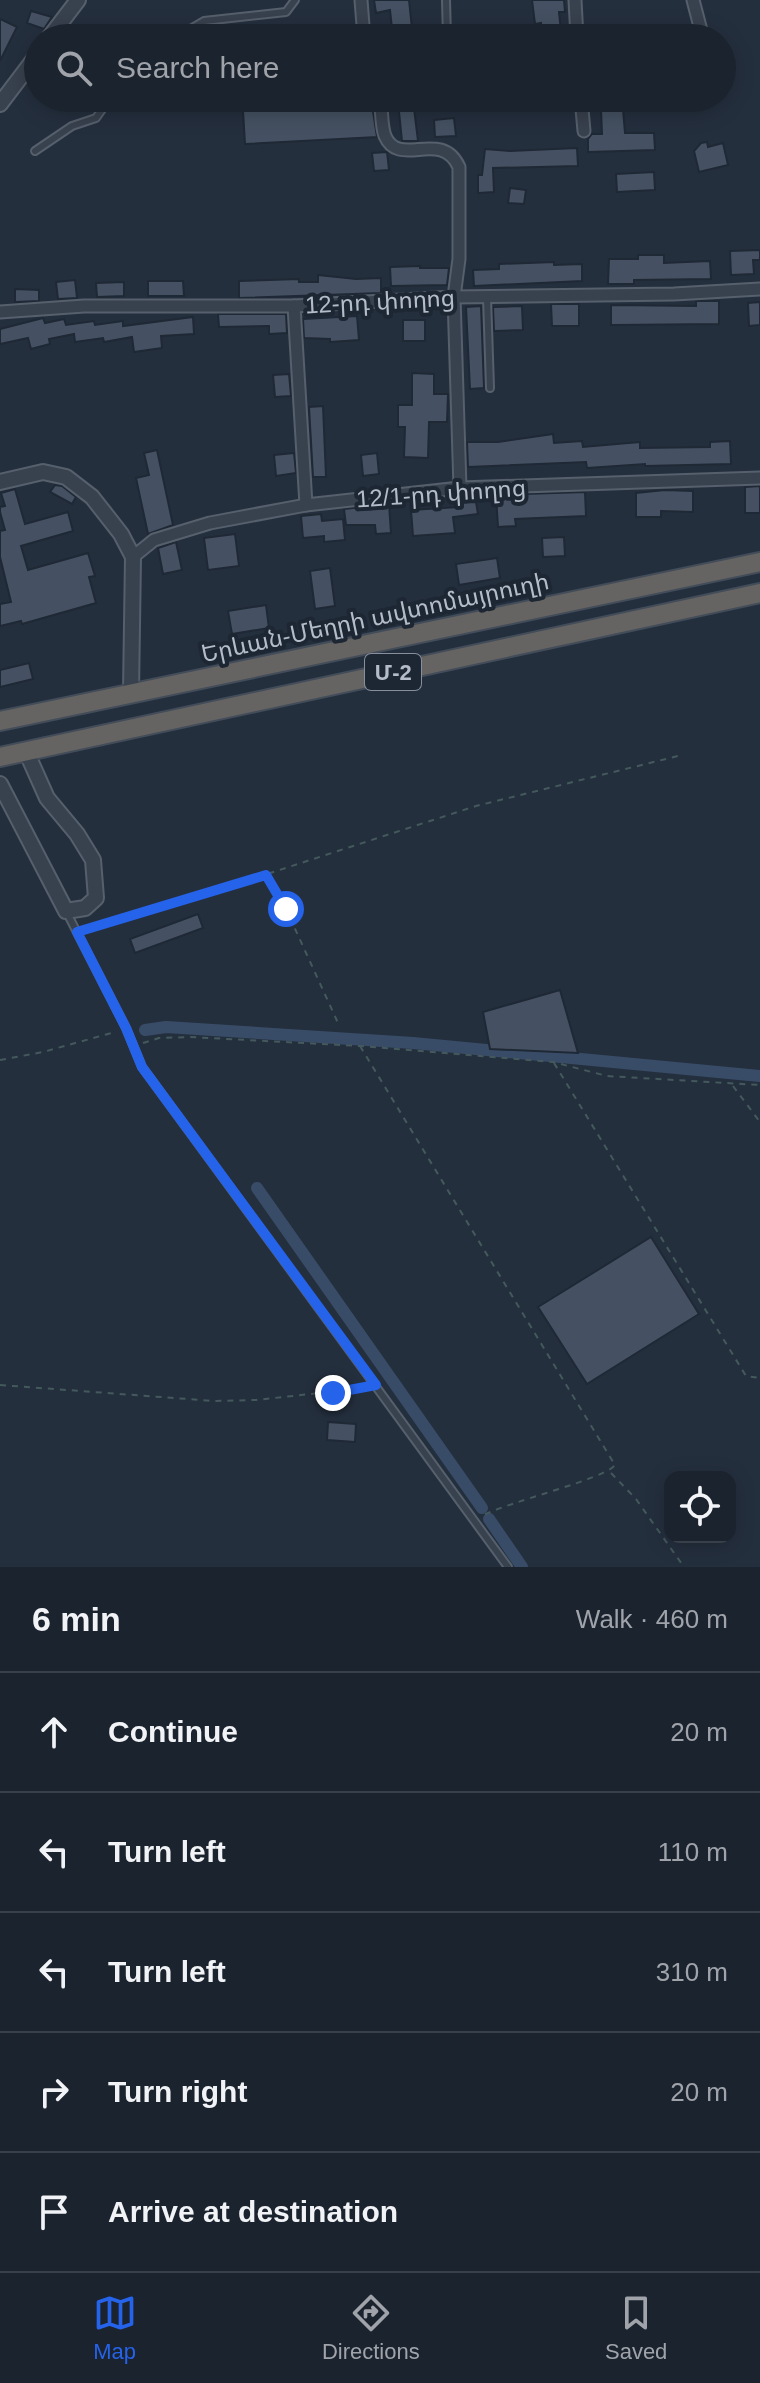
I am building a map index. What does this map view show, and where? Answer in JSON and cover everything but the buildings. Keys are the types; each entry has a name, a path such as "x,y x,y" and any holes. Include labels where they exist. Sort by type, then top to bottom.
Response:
{"highway":[{"name":"Երևան-Մեղրի ավտոմայրուղի","path":"0,721 760,562"},
{"name":"Մ-2","path":"0,757 760,593"}],"street":[{"path":"60,24 78,0"},
{"path":"361,0 363,24"},
{"path":"575,0 576,24"},
{"path":"693,0 699,24"},
{"path":"0,104 24,72"},
{"path":"382,112 385,136 394,146 406,151 442,149 454,156 459,167 459,259 454,297 460,488"},
{"path":"582,112 584,131"},
{"name":"12-րդ փողոց","path":"0,312 84,306 294,306 454,297 674,294 760,289"},
{"path":"294,306 306,505"},
{"path":"0,482 43,472 66,477 92,497 121,534 133,557 131,692"},
{"name":"12/1-րդ փողոց","path":"133,557 154,540 210,523 306,505 460,488 760,478"},
{"path":"0,784 66,911 85,908 96,898 93,860 77,834 47,798 26,751"}],"lane":[{"path":"199,24 286,12 295,0"},
{"path":"446,0 447,24"},
{"path":"35,151 72,126 96,118 100,112"},
{"path":"487,297 490,388"},
{"path":"66,911 126,1028 142,1067 508,1567"}],"path":[{"path":"77,932 266,875 476,806 678,756"},
{"path":"266,875 286,909 338,1023"},
{"path":"0,1060 43,1052 126,1028"},
{"path":"134,1046 159,1038 190,1037 360,1046 553,1062 607,1076 760,1085"},
{"path":"360,1046 615,1465 610,1472 530,1497 475,1520"},
{"path":"553,1062 746,1376 760,1378"},
{"path":"733,1085 760,1122"},
{"path":"0,1385 214,1401 333,1393 376,1385"},
{"path":"610,1472 636,1499 684,1567"}],"waterway":[{"path":"145,1030 166,1027 413,1043 760,1076"},
{"path":"257,1188 482,1508"},
{"path":"489,1519 522,1567"}],"route":[{"path":"286,909 266,875 77,932 126,1028 142,1067 376,1385 333,1393"}]}
